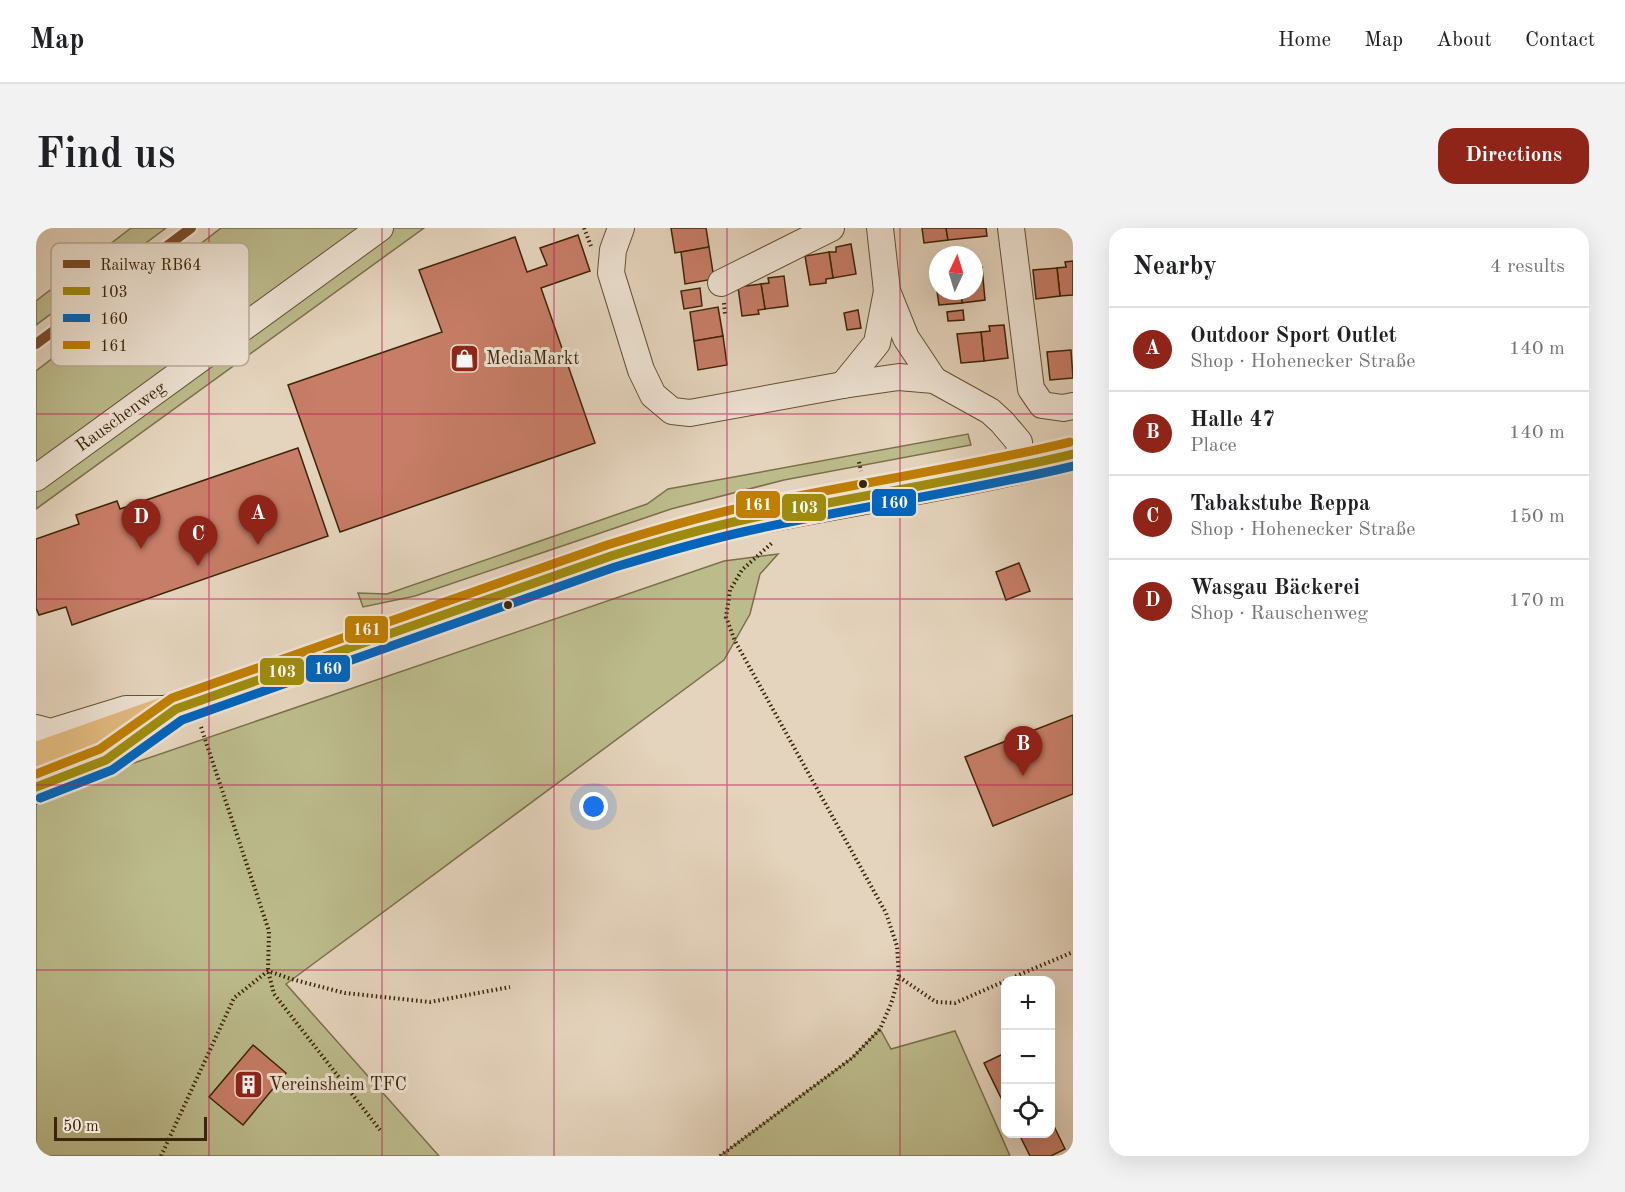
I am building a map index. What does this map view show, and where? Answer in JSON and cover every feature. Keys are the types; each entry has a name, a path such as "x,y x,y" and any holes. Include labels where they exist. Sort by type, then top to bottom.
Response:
{"main road":[{"path":"36,759 611,555 745,520 1021,467 1073,454"},
{"path":"36,787 106,760 184,706"}],"street":[{"name":"Rauschenweg","path":"249,323 380,228"},
{"path":"621,228 613,250 611,273 641,370 653,395 672,411 690,413 899,377 934,380 990,411 1002,422 1019,442 1021,467"},
{"path":"721,283 831,228"},
{"path":"880,228 887,291 906,338 934,380"},
{"path":"1011,228 1031,389 1042,405 1063,408 1073,406"},
{"path":"843,385 877,344 887,291"},
{"name":"Rauschenweg","path":"36,478 190,366"},
{"path":"36,728 51,732 126,709 184,706"}],"path":[{"path":"859,462 861,471"},
{"path":"720,1156 852,1058 880,1029 899,977 897,946 886,913 735,641 726,617 730,591 742,570 777,538"},
{"path":"184,706 269,931 268,971 274,994 380,1130"},
{"path":"1018,976 1073,952"},
{"path":"268,971 345,993 430,1002 510,987"},
{"path":"161,1156 234,998 268,971"},
{"path":"899,977 936,1002 954,1003 1001,983"}],"shaded area":[{"path":"131,228 166,228 146,243 111,243"},
{"path":"221,228 424,228 249,355 249,243 202,243"},
{"path":"51,289 51,314 36,325 36,301"},
{"path":"51,359 51,366 233,366 36,509 36,371"},
{"path":"968,434 971,445 784,480 671,509 415,596 363,607 358,593 387,594 647,504 668,489"},
{"path":"778,554 760,574 750,614 724,660 286,984 439,1156 36,1156 36,800 52,791 724,561"},
{"path":"880,1029 891,1049 955,1031 1010,1156 720,1156 852,1058"}],"building":[{"path":"671,228 706,228 709,247 675,253"},
{"path":"922,228 946,228 948,240 924,243"},
{"path":"946,228 986,228 987,236 948,240"},
{"name":"MediaMarkt","path":"578,235 590,271 541,288 595,443 340,532 288,385 442,332 419,270 515,237 527,272 547,265 540,248"},
{"path":"851,244 856,274 833,278 829,252 836,252 836,247"},
{"path":"709,247 714,279 685,284 681,252"},
{"path":"829,252 833,278 826,279 826,283 810,285 805,256"},
{"path":"1073,261 1073,295 1060,296 1057,268 1066,267 1065,262"},
{"path":"1057,268 1060,296 1036,299 1033,270"},
{"path":"784,276 788,306 765,309 761,284 769,283 768,278"},
{"path":"983,278 985,300 962,303 962,300 983,300"},
{"path":"761,284 765,309 758,310 759,314 742,316 738,287"},
{"path":"700,288 702,306 684,309 681,291"},
{"path":"938,300 962,300 962,303 939,305"},
{"path":"718,307 723,336 694,341 690,312"},
{"path":"858,310 861,328 847,330 844,313"},
{"path":"963,310 964,320 948,321 947,312"},
{"path":"1004,325 1008,358 984,361 981,332 990,331 989,326"},
{"path":"981,332 984,361 961,363 957,334"},
{"path":"723,336 727,365 698,370 694,341"},
{"path":"1071,350 1073,378 1050,380 1047,352"},
{"path":"298,448 328,536 72,625 66,607 39,615 36,608 36,539 79,524 76,515 117,501 120,509"},
{"path":"1019,563 1030,591 1006,600 996,572"},
{"path":"1073,715 1073,794 993,826 965,757"},
{"name":"Vereinsheim TFC","path":"253,1045 286,1073 243,1125 209,1097"},
{"path":"1001,1055 1001,1098 984,1063"},
{"path":"1055,1128 1065,1149 1051,1156 1030,1156 1021,1138 1055,1138"}],"rail line":[{"name":"RB64","path":"171,243 191,228"},
{"name":"RB64","path":"36,344 51,333"}],"transit line":[{"name":"161","path":"36,774 100,749 172,698 607,545 744,507 989,460 1070,442"},
{"name":"103","path":"36,787 106,760 176,709 611,556 747,519 992,472 1073,454"},
{"name":"160","path":"40,798 112,770 182,720 615,567 747,531 992,484 1073,466"}],"place":[{"name":"MediaMarkt","path":"465,359"},
{"name":"Outdoor Sport Outlet","path":"258,545"},
{"name":"Wasgau Bäckerei","path":"141,549"},
{"name":"Tabakstube Reppa","path":"198,566"},
{"name":"Halle 47","path":"1023,776"},
{"name":"Vereinsheim TFC","path":"248,1085"}]}
